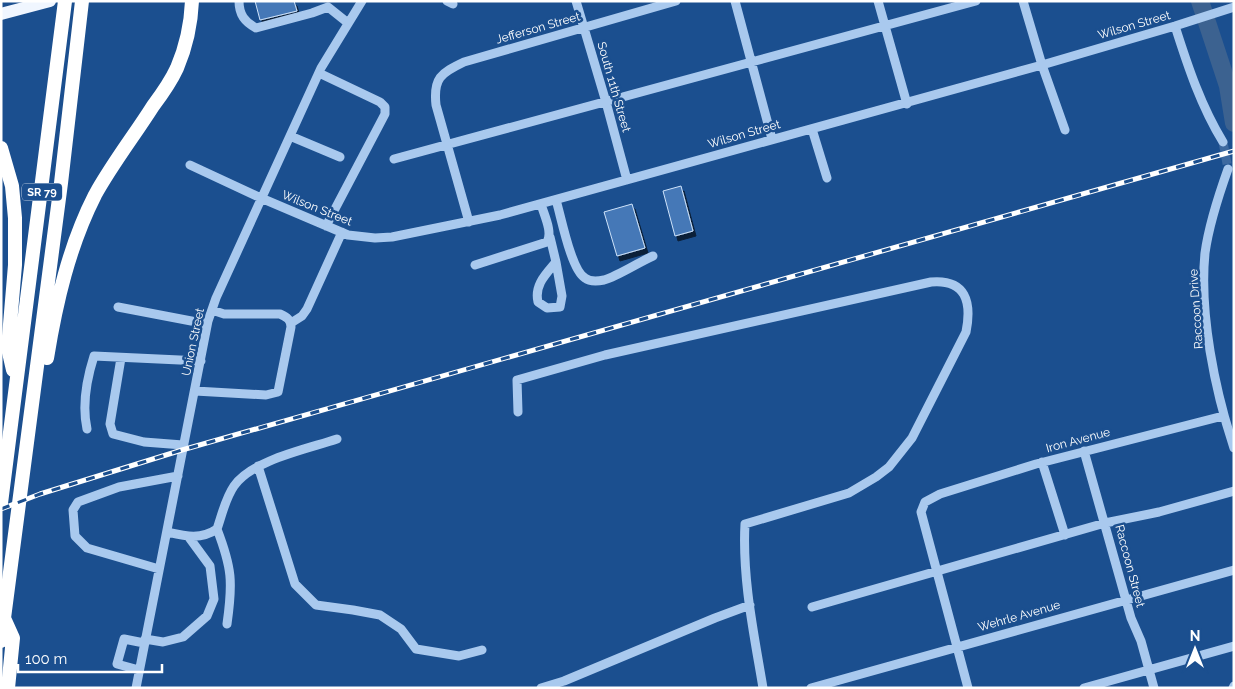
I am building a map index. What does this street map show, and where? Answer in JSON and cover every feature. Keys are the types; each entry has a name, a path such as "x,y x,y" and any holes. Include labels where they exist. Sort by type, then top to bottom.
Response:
{"highway":[{"name":"SR 79","path":"1,503 65,1"},
{"name":"SR 79","path":"1,641 82,1"},
{"path":"36,370 47,358 55,313 73,246 84,218 107,175 160,98 177,68 188,37 192,1"},
{"path":"1,148 12,186 15,218 15,264 8,348 15,382"},
{"path":"4,618 13,638 8,688"}],"main road":[{"path":"1,14 45,3"}],"street":[{"path":"239,1 240,13 247,23 256,28 312,13 328,4 348,23"},
{"name":"Union Street","path":"136,688 183,445 212,310 319,73 362,1"},
{"name":"South 11th Street","path":"576,1 627,180"},
{"name":"Jefferson Street","path":"447,145 435,95 437,80 448,70 464,62 676,1"},
{"path":"734,1 772,139"},
{"path":"878,1 906,104"},
{"path":"394,159 976,1"},
{"path":"1023,1 1042,65 1065,130"},
{"name":"Wilson Street","path":"190,165 348,235 392,237 469,222 556,200 772,139 906,104 1176,26 1234,7"},
{"path":"1176,26 1190,74 1208,117 1223,142"},
{"path":"319,73 380,102 385,107 385,114 326,226"},
{"path":"812,129 827,178"},
{"path":"290,136 340,157"},
{"path":"447,145 469,222"},
{"name":"Raccoon Drive","path":"1228,169 1210,224 1205,255 1204,286 1212,360 1223,416 1234,448"},
{"path":"556,200 567,243 577,268 585,278 595,281 606,280 652,256"},
{"path":"541,204 556,262 562,296 560,307 547,308 538,302 537,292 544,276 556,262"},
{"path":"195,391 266,395 278,392 291,323 302,316 307,309 342,232"},
{"path":"475,265 547,242 550,237"},
{"path":"518,412 517,380 605,355 931,282 943,281 952,283 961,290 968,303 969,316 966,332 912,438 889,467 849,493 745,524 746,571 763,688"},
{"path":"118,307 208,324"},
{"path":"212,310 224,314 280,314 291,323"},
{"path":"87,429 85,419 89,372 94,356 201,361"},
{"path":"121,358 110,424 113,434 144,442 183,445"},
{"name":"Iron Avenue","path":"937,572 921,512 924,502 940,494 1042,462 1223,416"},
{"path":"167,532 188,536 210,534 217,529 234,486 242,477 258,466 337,438"},
{"name":"Raccoon Street","path":"1084,450 1131,618 1141,641 1154,688"},
{"path":"1042,462 1065,535"},
{"path":"258,466 295,584 316,606 380,615 401,629 416,649 458,656 482,650"},
{"path":"159,569 87,548 75,536 73,510 78,502 120,487 178,476"},
{"path":"812,607 1105,523 1159,512 1234,491"},
{"path":"217,529 231,572 231,599 227,624"},
{"path":"139,670 118,664 124,639 163,642 183,637 207,616 214,599 210,566 188,536"},
{"name":"Wehrle Avenue","path":"817,687 1234,570"},
{"path":"937,572 968,688"},
{"path":"541,688 564,681 714,618 750,605"},
{"path":"1084,688 1234,646"}],"building":[{"path":"255,1 294,1 297,11 260,20"},
{"path":"681,186 693,231 675,236 663,191"},
{"path":"632,204 645,248 617,256 604,212"}],"waterway":[{"path":"1200,1 1228,86 1234,123"}],"tunnel":[{"path":"1223,142 1228,169"}],"railway":[{"path":"1,509 40,494 182,450 1234,151"}]}
